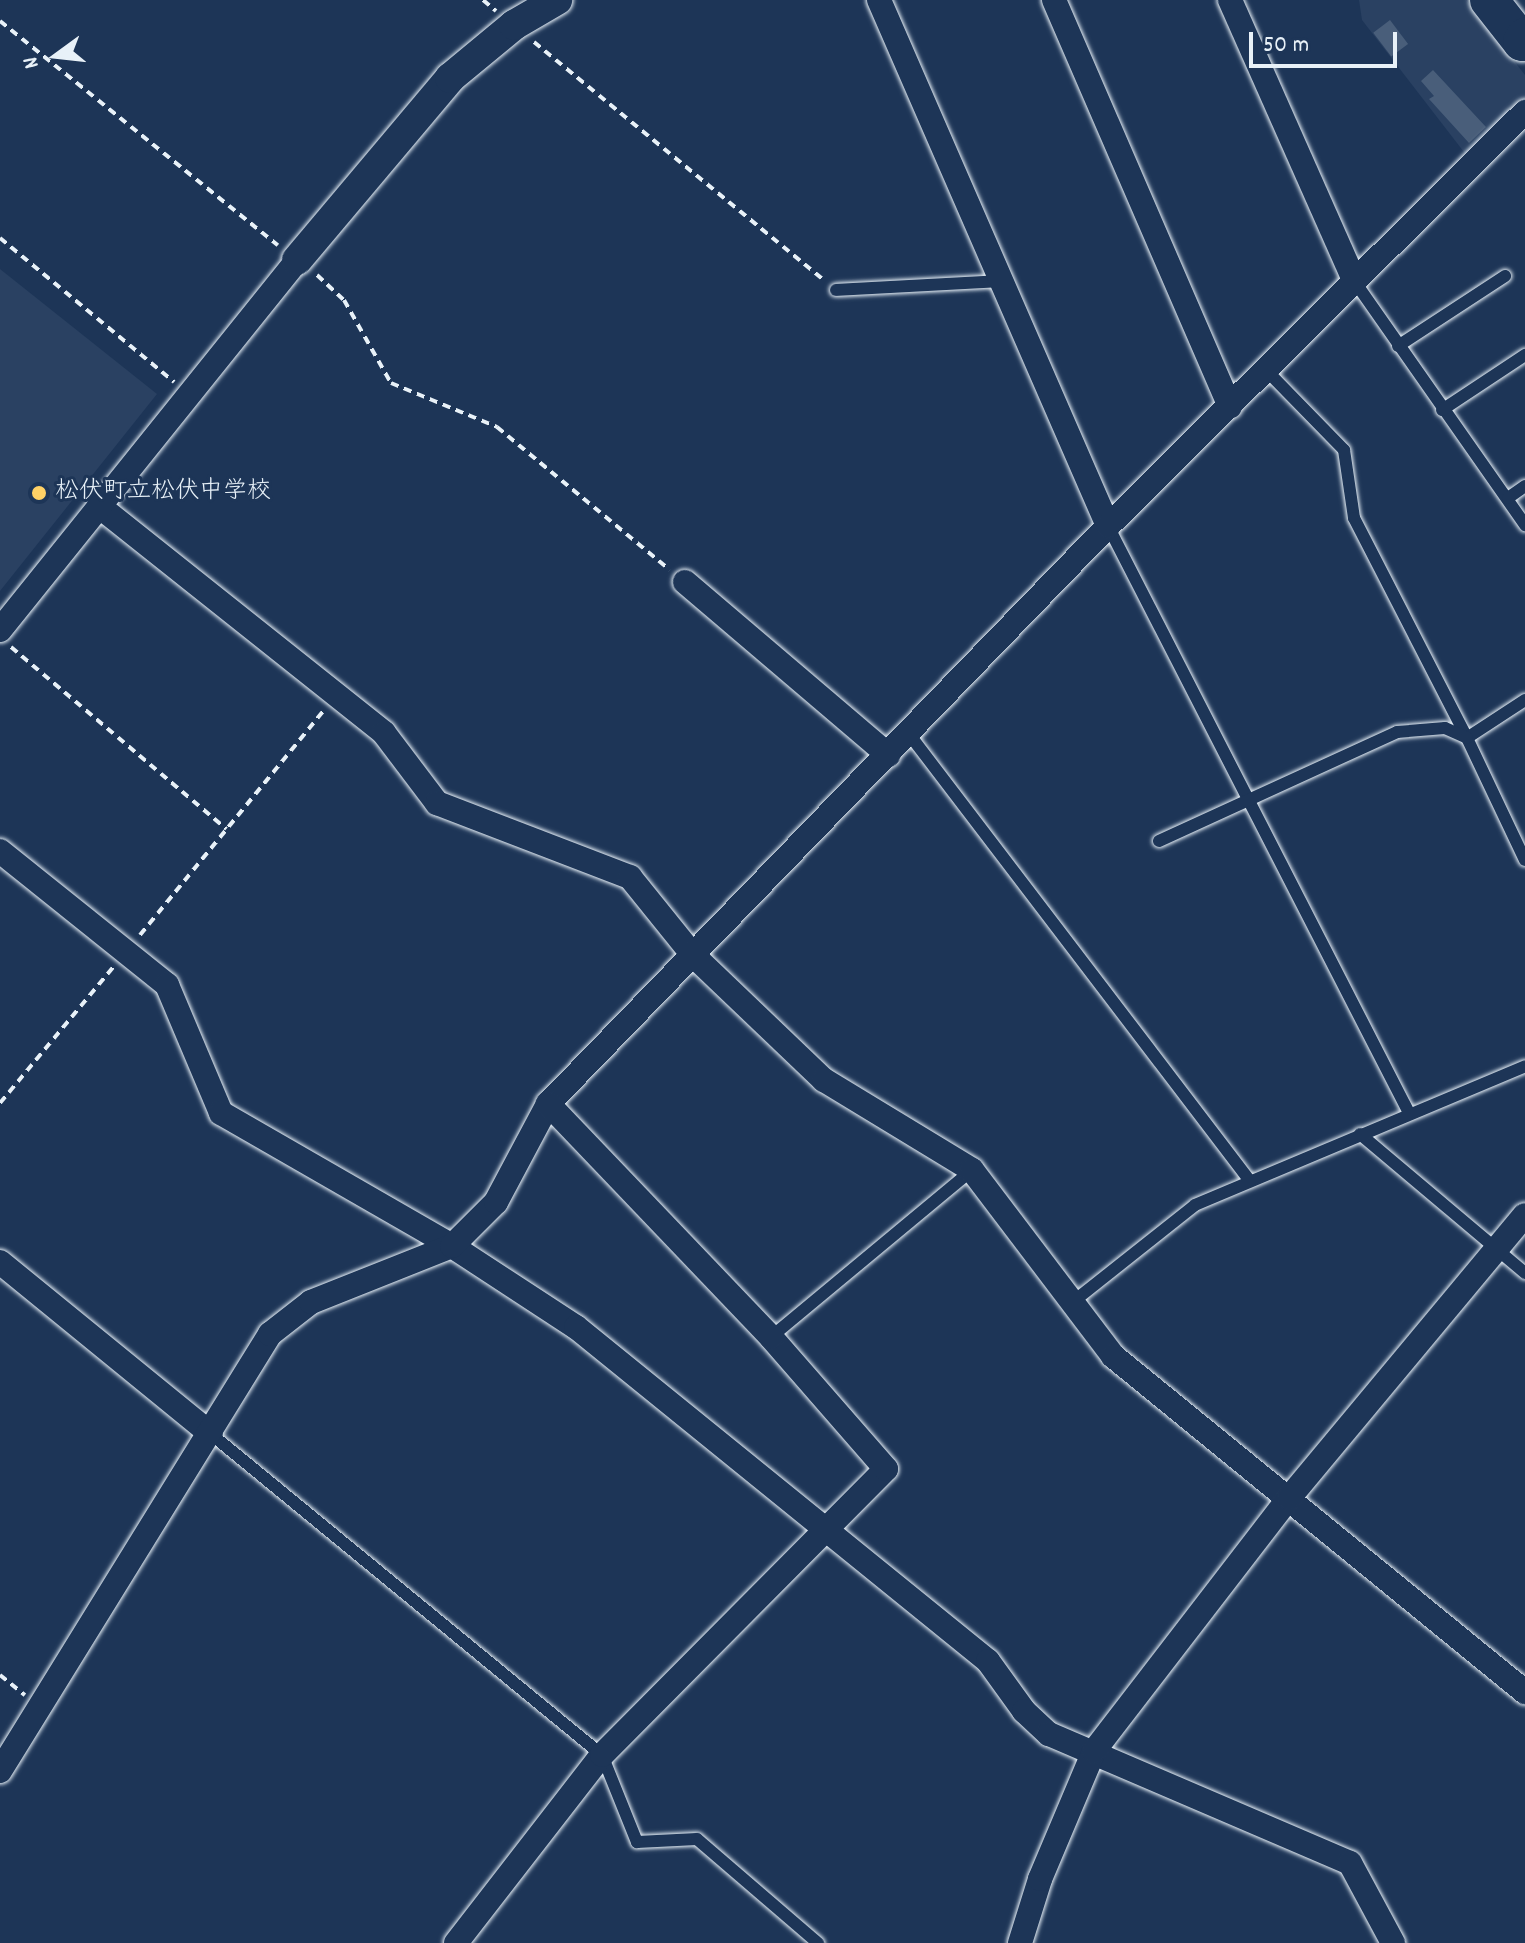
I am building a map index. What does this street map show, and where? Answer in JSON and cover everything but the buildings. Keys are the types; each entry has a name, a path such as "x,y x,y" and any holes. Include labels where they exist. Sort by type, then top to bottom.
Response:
{"main road":[{"path":"1489,0 1524,42"}],"street":[{"path":"0,630 426,103 514,25 557,0"},
{"path":"879,0 1108,526"},
{"path":"1054,0 1230,406"},
{"path":"1230,0 1355,282"},
{"path":"0,1771 270,1334 311,1302 452,1246 496,1202 548,1104 1108,526 1525,112"},
{"path":"99,506 384,733 437,803 630,877 693,955 824,1080 972,1170 1113,1356 1525,1692"},
{"path":"685,582 888,755"},
{"path":"0,851 167,985 221,1113 452,1246 576,1327 988,1661 1024,1711 1049,1734 1350,1863 1393,1943"},
{"path":"456,1943 602,1755 827,1532 886,1469 771,1337 548,1104"},
{"path":"1020,1943 1040,1879 1094,1751 1289,1498 1525,1215"},
{"path":"0,1262 211,1434"}],"lane":[{"path":"1398,346 1505,276"},
{"path":"836,290 1001,281"},
{"path":"1355,282 1525,525"},
{"path":"1442,410 1525,355"},
{"path":"1266,370 1344,450 1354,518 1467,738 1525,860"},
{"path":"1508,498 1525,486"},
{"path":"1108,526 1408,1111"},
{"path":"1467,738 1525,700"},
{"path":"1159,841 1397,732 1445,728 1467,738"},
{"path":"909,734 1250,1181"},
{"path":"1074,1301 1195,1205 1408,1111 1525,1066"},
{"path":"1360,1134 1525,1273"},
{"path":"771,1337 972,1170"},
{"path":"211,1434 602,1755 637,1842 697,1839 818,1943"}],"path":[{"path":"0,21 344,300 391,383 497,427 685,582"},
{"path":"514,25 836,290"},
{"path":"0,238 189,394"},
{"path":"0,638 226,829"},
{"path":"0,1103 337,695"},
{"path":"0,1675 39,1707"}],"shaded area":[{"path":"1359,0 1466,0 1525,75 1525,98 1467,156 1362,20"},
{"name":"松伏町立松伏中学校","path":"0,269 157,394 0,591"}],"place":[{"name":"松伏町立松伏中学校","path":"39,493"}]}
